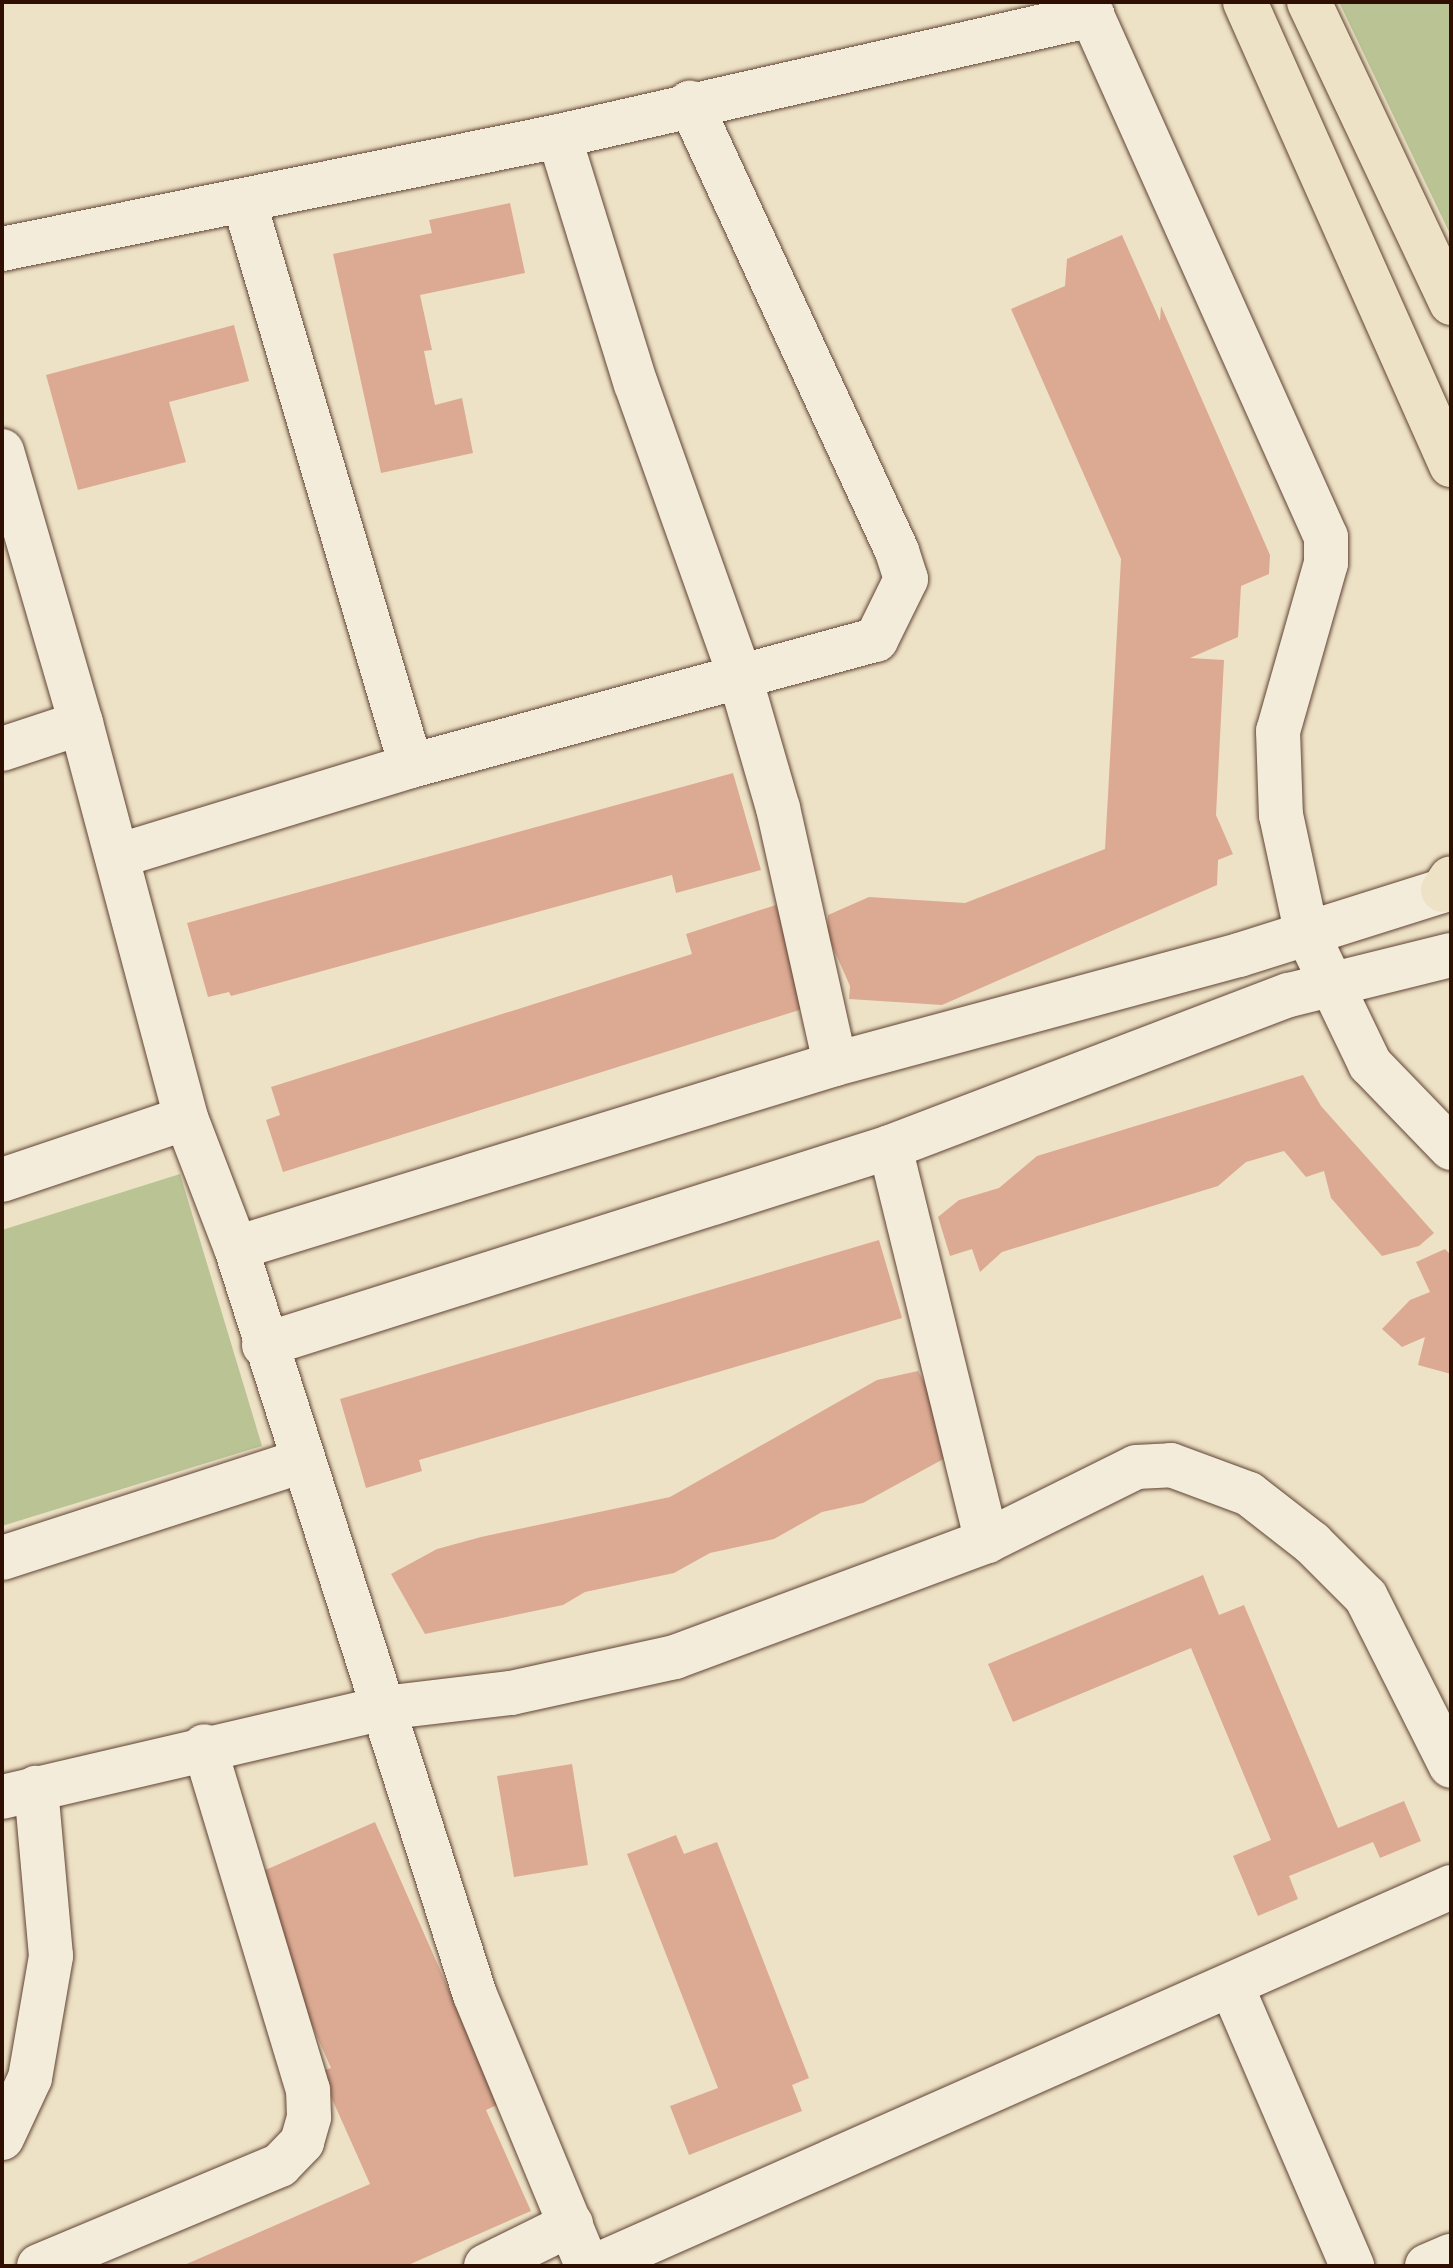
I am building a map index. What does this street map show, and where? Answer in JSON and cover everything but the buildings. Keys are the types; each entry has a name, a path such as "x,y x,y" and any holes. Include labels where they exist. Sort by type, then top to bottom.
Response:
{"main road":[{"path":"1245,2 1451,465"},
{"path":"1309,2 1451,303"}],"street":[{"path":"2,249 559,136 1089,8 1326,537 1326,563 1278,731 1281,815 1306,931 1370,1064 1451,1148"},
{"path":"117,856 411,766 739,674 814,661 876,640 906,579 690,103"},
{"path":"559,136 636,384 739,674 778,808 835,1064"},
{"path":"244,201 411,766"},
{"path":"2,451 81,723 186,1118 236,1248 300,1462 475,1995 587,2266"},
{"path":"2,749 81,723"},
{"path":"236,1248 835,1064 1239,955 1448,886"},
{"path":"264,1345 890,1147 1332,983 1451,955"},
{"path":"2,1180 186,1118"},
{"path":"890,1147 987,1541"},
{"path":"2,1558 300,1462"},
{"path":"2,2138 30,2078 51,1956 19,1792 204,1746 383,1708 511,1693 675,1657 987,1541 1136,1467 1171,1465 1249,1494 1312,1543 1366,1597 1451,1766"},
{"path":"39,2266 280,2165 302,2142 309,2117 308,2090 204,1746"},
{"path":"595,2266 1232,1987 1451,1887"},
{"path":"1232,1987 1352,2266"},
{"path":"486,2266 571,2224"},
{"path":"1427,2266 1451,2256"}],"green space":[{"path":"1339,2 1451,2 1451,236"},
{"path":"180,1174 262,1446 2,1526 2,1230"}]}
